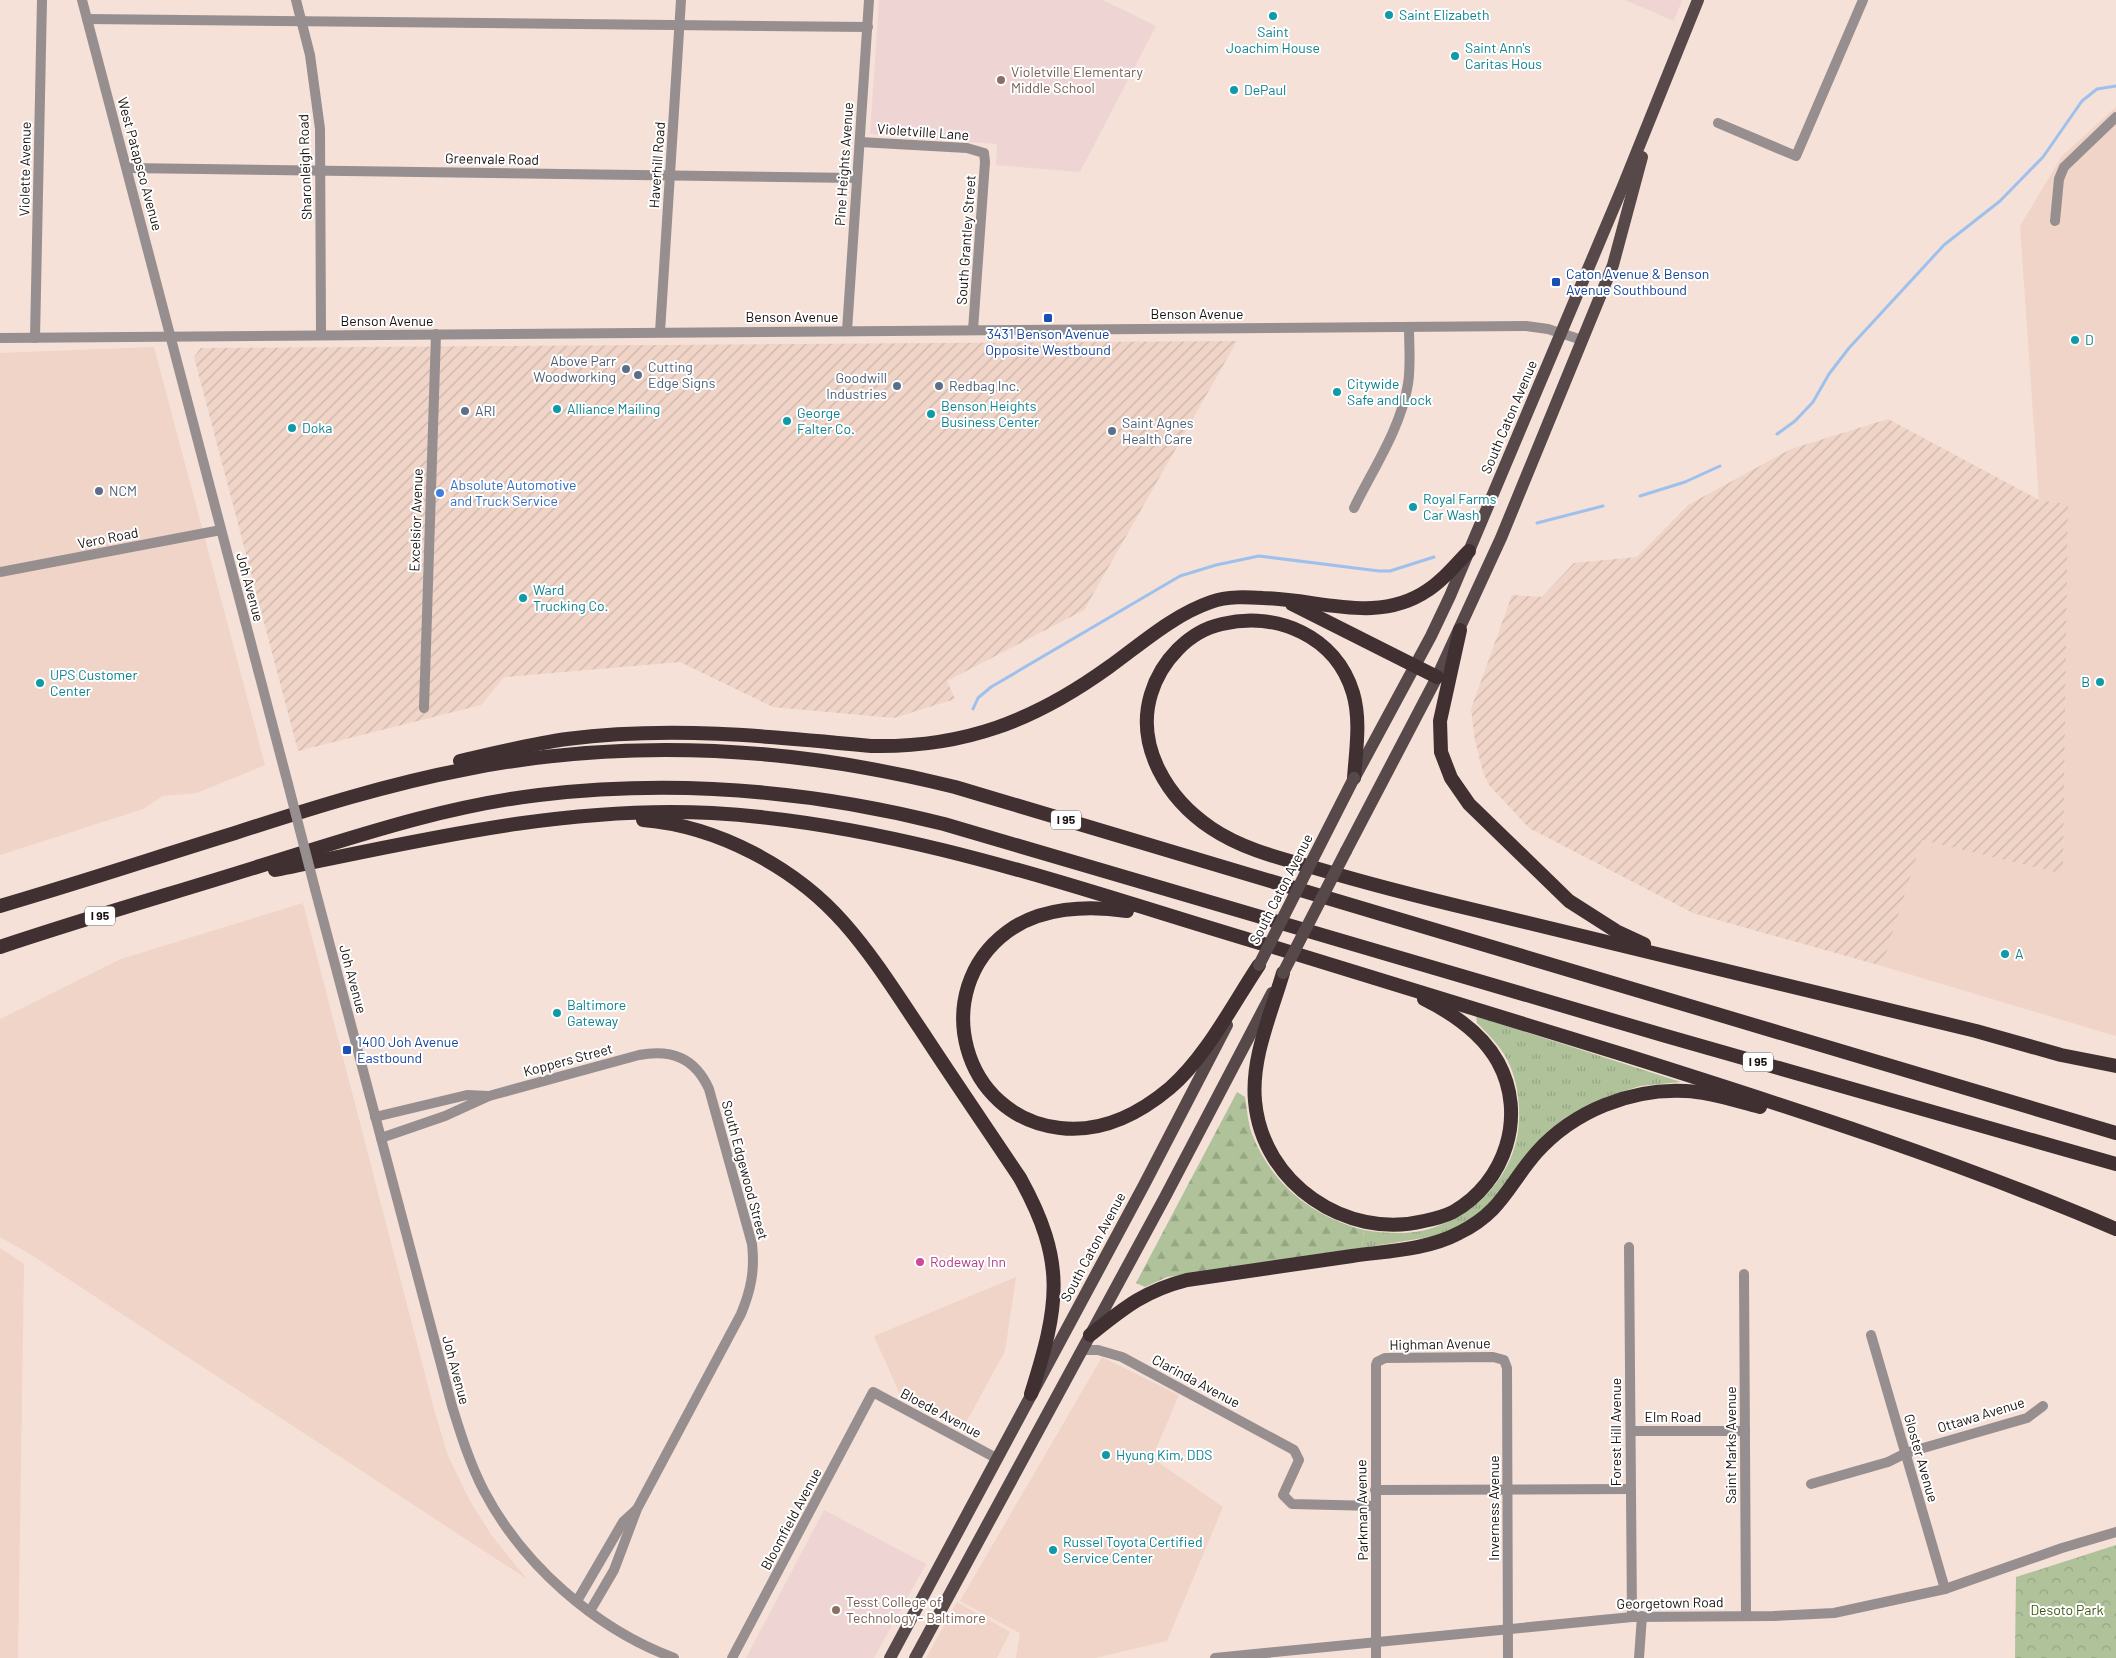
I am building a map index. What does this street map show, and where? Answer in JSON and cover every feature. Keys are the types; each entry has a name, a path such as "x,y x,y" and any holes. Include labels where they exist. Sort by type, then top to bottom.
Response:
{"highway":[{"path":"264,823 370,786 440,766 566,739 682,732 758,734 871,746 950,741 981,734 1039,711 1095,677 1192,609 1213,601 1237,597 1277,598 1354,609 1397,606 1415,599 1430,589 1469,551"},
{"path":"1277,598 1437,677"},
{"path":"1354,778 1357,720 1353,693 1339,664 1328,651 1306,635 1280,622 1257,619 1238,620 1217,625 1199,633 1186,642 1167,662 1151,695 1148,737 1152,757 1161,776 1191,813 1231,840 1261,852 1404,892 1976,1031 2061,1055 2116,1066"},
{"path":"1460,630 1443,707 1440,736 1446,766 1455,785 1469,804 1548,882 1594,919 1643,943 1726,969"},
{"name":"I 95","path":"0,906 366,793 487,765 569,754 641,750 718,750 829,761 921,779 989,797 2116,1133"},
{"name":"I 95","path":"0,947 418,819 490,802 537,795 607,789 676,787 750,790 821,798 883,809 944,824 1675,1038 2116,1164"},
{"path":"201,885 481,830 567,818 661,812 710,813 781,819 849,828 902,839 971,857 1368,975 1727,1087 1936,1157 2030,1192 2116,1229"},
{"path":"567,818 616,818 660,821 726,840 762,858 816,896 843,921 864,947 1020,1178 1036,1205 1047,1234 1054,1268 1055,1300 1045,1350 1031,1394"},
{"path":"1177,919 1113,909 1082,908 1056,912 1030,919 1008,932 989,948 975,970 966,993 963,1019 964,1041 972,1064 986,1088 1004,1107 1026,1120 1049,1127 1073,1129 1094,1128 1130,1115 1171,1087 1190,1066 1258,965"},
{"path":"1283,973 1258,1056 1254,1080 1255,1102 1261,1132 1270,1153 1292,1180 1322,1206 1363,1222 1388,1226 1410,1224 1452,1213 1470,1201 1484,1186 1498,1167 1507,1148 1511,1126 1511,1103 1506,1079 1498,1061 1484,1042 1467,1026 1426,1000 1368,975"},
{"path":"1090,1335 1126,1306 1162,1287 1187,1280 1406,1249 1458,1234 1478,1222 1497,1207 1537,1153 1555,1135 1576,1119 1624,1098 1655,1092 1687,1090 1714,1095 1936,1157"}],"main road":[{"name":"South Caton Avenue","path":"890,1658 1144,1185 1354,778 1416,666 1439,620 1561,332 1698,0"},
{"name":"South Caton Avenue","path":"915,1658 1283,973 1460,630 1501,538 1601,296 1622,236 1653,111"}],"street":[{"name":"Violette Avenue","path":"34,338 42,0"},
{"name":"West Patapsco Avenue","path":"82,0 171,336"},
{"name":"Sharonleigh Road","path":"296,0 310,55 316,95 321,171 321,335"},
{"name":"Haverhill Road","path":"660,332 681,0"},
{"name":"Pine Heights Avenue","path":"847,331 869,0"},
{"path":"1718,123 1796,156 1862,0"},
{"path":"86,18 868,26"},
{"path":"2055,221 2059,179 2064,167 2116,117"},
{"name":"Violetville Lane","path":"860,142 967,148 984,153"},
{"name":"South Grantley Street","path":"973,330 985,162 984,153"},
{"name":"Greenvale Road","path":"127,168 857,178"},
{"path":"1354,508 1382,455 1406,394 1409,370 1409,326"},
{"name":"Benson Avenue","path":"0,338 1526,326 1561,332 1582,340"},
{"name":"Excelsior Avenue","path":"424,708 436,334"},
{"name":"Joh Avenue","path":"171,336 375,1117 465,1449 484,1491 527,1553 590,1611 634,1639 674,1658"},
{"name":"Vero Road","path":"0,572 221,530"},
{"name":"Koppers Street","path":"381,1138 445,1116 488,1096 656,1052"},
{"name":"South Edgewood Street","path":"590,1611 614,1570 637,1509 741,1314 749,1294 754,1262 752,1244 709,1089 702,1075 692,1064 680,1057 656,1052"},
{"name":"Koppers Street","path":"375,1117 467,1095 488,1096"},
{"name":"Forest Hill Avenue","path":"1629,1247 1630,1489 1639,1658"},
{"name":"Saint Marks Avenue","path":"1744,1274 1746,1616"},
{"name":"Gloster Avenue","path":"1871,1335 1945,1589"},
{"name":"Clarinda Avenue","path":"1082,1350 1098,1350 1122,1357 1294,1450 1299,1460 1284,1490 1283,1495 1287,1500 1298,1505 1376,1506"},
{"name":"Highman Avenue","path":"1377,1362 1385,1358 1494,1357 1504,1360"},
{"name":"Inverness Avenue","path":"1504,1360 1507,1368 1508,1658"},
{"name":"Parkman Avenue","path":"1376,1658 1375,1370 1377,1362"},
{"name":"Bloede Avenue","path":"873,1392 996,1458"},
{"name":"Bloomfield Avenue","path":"732,1658 873,1392"},
{"name":"Ottawa Avenue","path":"1811,1484 1888,1462 1906,1453 2027,1418 2043,1406"},
{"name":"Elm Road","path":"1631,1431 1745,1431"},
{"path":"1375,1490 1630,1489"},
{"name":"South Edgewood Street","path":"577,1601 622,1522 637,1509"},
{"name":"Georgetown Road","path":"1215,1658 1244,1657 1509,1628 1637,1617 1834,1613 1945,1589 2062,1548 2116,1532"}],"shaded area":[{"name":"Violetville Elementary Middle School","path":"879,0 1103,0 1156,26 1080,172 996,165 997,144 870,134"},
{"path":"1625,0 1682,0 1674,21"},
{"path":"2116,107 2116,1036 1882,966 1922,840 2063,874 2068,504 2039,500 2020,226 2062,156"},
{"path":"1237,341 1084,610 947,681 955,699 894,718 773,707 680,662 504,677 481,705 298,751 194,357 201,348"},
{"path":"154,347 265,765 197,793 163,796 143,809 0,855 0,353"},
{"path":"1888,419 2039,500 2068,504 2063,874 1922,840 1882,966 1693,913 1529,828 1489,785 1483,772 1475,741 1471,709 1512,595 1542,597 1574,563 1637,557 1688,505 1791,449"},
{"path":"303,903 434,1409 448,1456 470,1501 492,1536 527,1579 27,1252 0,1237 0,1019 121,959"},
{"path":"0,1248 24,1264 18,1658 0,1658"},
{"path":"1016,1277 1005,1351 964,1426 902,1399 874,1336"},
{"path":"1102,1357 1179,1395 1152,1458 1223,1507 1167,1641 1095,1658 1016,1658 1020,1633 960,1601"},
{"name":"Tesst College of Technology - Baltimore","path":"824,1510 926,1564 874,1658 746,1658"},
{"path":"957,1602 1010,1632 997,1658 926,1658"}],"green space":[{"path":"1476,1016 1681,1082 1640,1086 1606,1097 1573,1115 1487,1208 1460,1226 1436,1236 1362,1248 1364,1230 1394,1233 1417,1232 1444,1224 1461,1215 1477,1204 1490,1190 1502,1175 1511,1158 1519,1120 1516,1086 1512,1070 1504,1054 1477,1023"},
{"path":"1237,1092 1245,1097 1252,1134 1260,1152 1271,1169 1296,1196 1311,1207 1345,1224 1364,1230 1362,1248 1167,1277 1145,1287 1136,1283"},
{"name":"Desoto Park","path":"2116,1545 2116,1658 2015,1658 2016,1577"}],"waterway":[{"path":"1777,434 1795,421 1813,402 1829,374 1849,348 1944,245 2000,201 2043,157 2082,101 2097,89 2116,86"},
{"path":"1640,496 1685,482 1720,466"},
{"path":"1537,523 1603,506"},
{"path":"973,709 978,698 991,687 1180,576 1216,565 1259,556 1379,571 1390,571 1434,557"}],"place":[{"name":"Saint Elizabeth","path":"1389,15"},
{"name":"Saint Joachim House","path":"1273,16"},
{"name":"Saint Ann's Caritas Hous","path":"1455,56"},
{"name":"Violetville Elementary Middle School","path":"1001,80"},
{"name":"DePaul","path":"1234,90"},
{"name":"Caton Avenue & Benson Avenue Southbound","path":"1556,282"},
{"name":"3431 Benson Avenue Opposite Westbound","path":"1048,318"},
{"name":"D","path":"2075,340"},
{"name":"Above Parr Woodworking","path":"626,369"},
{"name":"Cutting Edge Signs","path":"638,375"},
{"name":"Goodwill Industries","path":"897,386"},
{"name":"Redbag Inc.","path":"939,386"},
{"name":"Citywide Safe and Lock","path":"1337,392"},
{"name":"Alliance Mailing","path":"557,409"},
{"name":"ARI","path":"465,411"},
{"name":"Benson Heights Business Center","path":"931,414"},
{"name":"George Falter Co.","path":"787,421"},
{"name":"Doka","path":"292,428"},
{"name":"Saint Agnes Health Care","path":"1112,431"},
{"name":"NCM","path":"99,491"},
{"name":"Absolute Automotive and Truck Service","path":"440,493"},
{"name":"Royal Farms Car Wash","path":"1413,507"},
{"name":"Ward Trucking Co.","path":"523,598"},
{"name":"B","path":"2100,682"},
{"name":"UPS Customer Center","path":"40,683"},
{"name":"A","path":"2005,954"},
{"name":"Baltimore Gateway","path":"557,1013"},
{"name":"1400 Joh Avenue Eastbound","path":"347,1050"},
{"name":"Rodeway Inn","path":"920,1262"},
{"name":"Hyung Kim, DDS","path":"1106,1455"},
{"name":"Russel Toyota Certified Service Center","path":"1053,1550"},
{"name":"Tesst College of Technology - Baltimore","path":"836,1610"}]}
